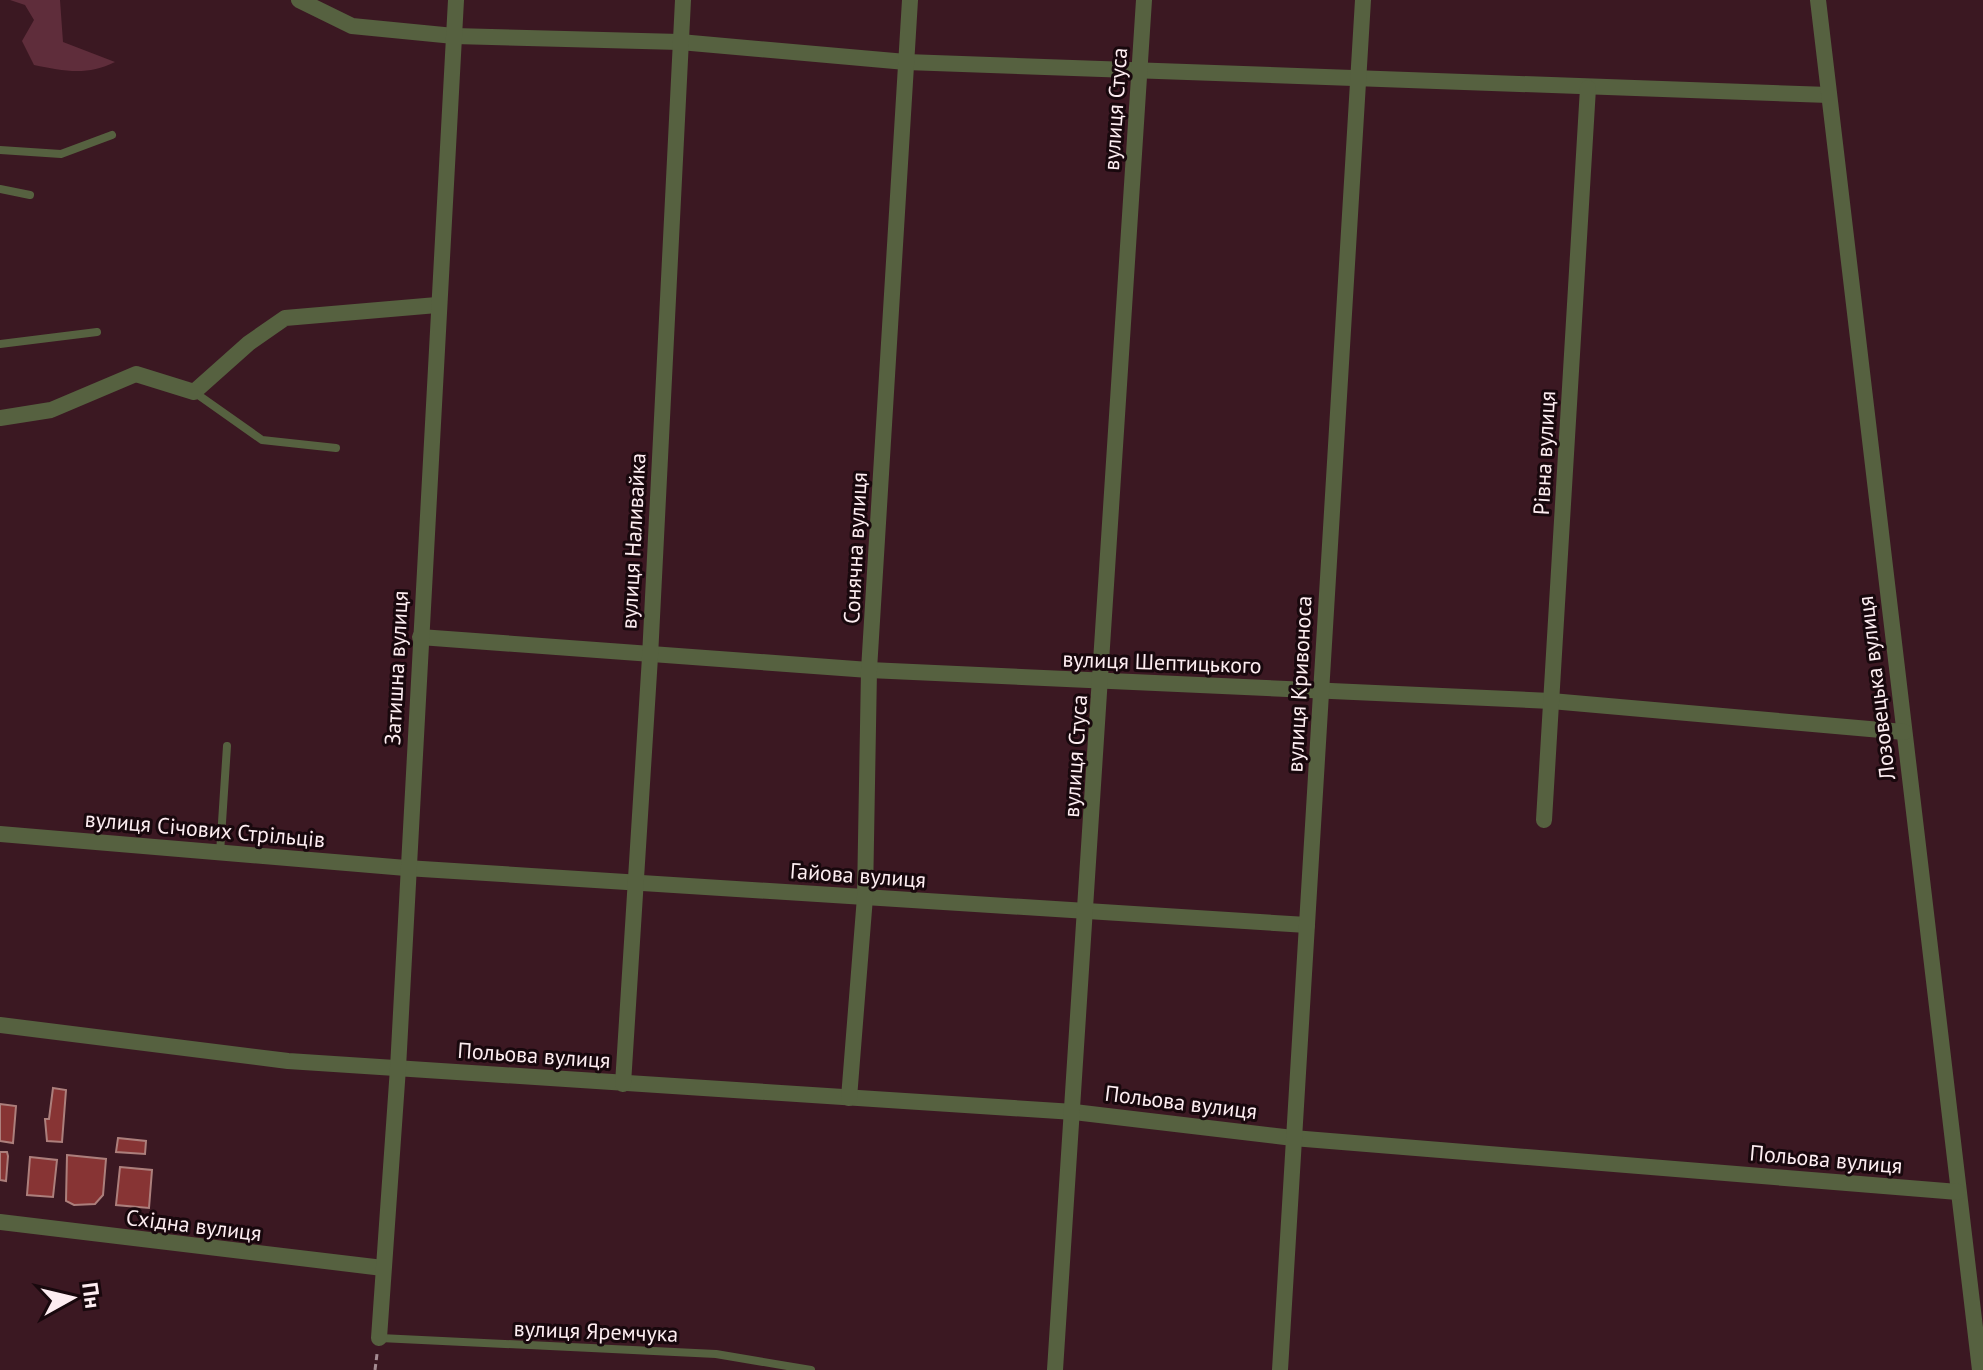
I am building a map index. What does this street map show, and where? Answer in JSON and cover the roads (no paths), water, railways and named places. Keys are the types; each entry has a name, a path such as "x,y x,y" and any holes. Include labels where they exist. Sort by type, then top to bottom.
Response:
{"street":[{"path":"299,0 352,26 454,36 680,42 906,62 1829,95"},
{"name":"Затишна вулиця","path":"379,1338 398,1068 406,868 456,0"},
{"name":"вулиця Наливайка","path":"623,1084 650,657 683,0"},
{"name":"Сонячна вулиця","path":"849,1098 865,897 869,670 910,0"},
{"name":"вулиця Стуса","path":"1055,1370 1144,0"},
{"name":"вулиця Кривоноса","path":"1280,1370 1363,0"},
{"name":"Лозовецька вулиця","path":"1818,0 1980,1370"},
{"name":"Рівна вулиця","path":"1544,820 1588,88"},
{"path":"0,418 51,410 136,374 194,392 285,318 437,305"},
{"name":"вулиця Шептицького","path":"420,637 640,652 650,657 869,670 1101,683 1551,701 1904,732"},
{"name":"вулиця Січових Стрільців","path":"0,834 406,868"},
{"name":"Гайова вулиця","path":"406,868 1307,925"},
{"name":"Польова вулиця","path":"0,1025 288,1061 1074,1112 1293,1138 1958,1192"},
{"name":"Східна вулиця","path":"0,1222 383,1268"}],"lane":[{"path":"0,150 61,154 112,135"},
{"path":"0,189 30,195"},
{"path":"0,344 97,332"},
{"path":"194,392 262,440 336,448"},
{"path":"220,853 227,746"},
{"name":"вулиця Яремчука","path":"379,1338 716,1354 811,1370"}]}
